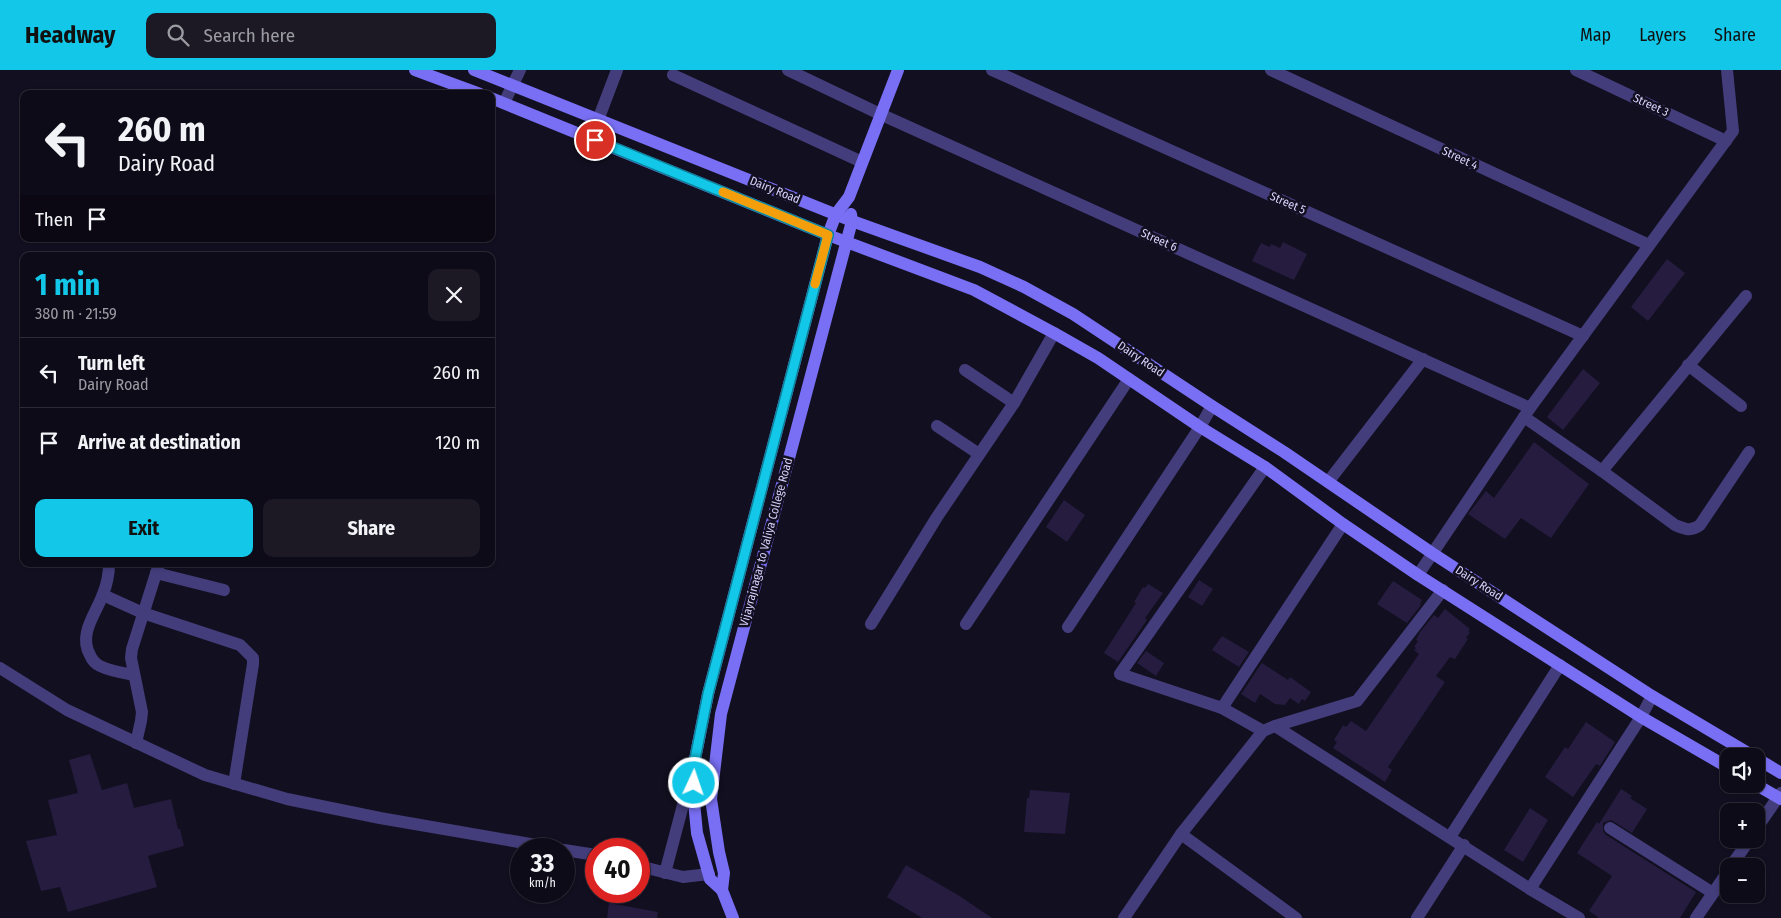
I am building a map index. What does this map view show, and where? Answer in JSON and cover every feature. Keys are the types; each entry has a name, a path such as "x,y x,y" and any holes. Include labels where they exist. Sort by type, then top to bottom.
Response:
{"main road":[{"path":"415,70 469,90"},
{"name":"Dairy Road","path":"474,70 852,221 980,267 1024,287 1073,314 1432,553 1652,696 1739,748"},
{"name":"Vijayrajnagar to Valiya College Road","path":"733,918 722,890 713,882 709,874 697,833 694,802 694,764 708,694 828,235 836,214 849,197 898,70"},
{"name":"Dairy Road","path":"495,100 845,242 974,290 1054,333 1098,358 1200,428 1265,468 1343,524 1418,574 1641,717 1720,763"},
{"name":"Vijayrajnagar to Valiya College Road","path":"722,890 724,873 711,799 721,714 852,221 849,197"},
{"path":"1765,763 1781,773"},
{"path":"1765,789 1780,796"}],"street":[{"path":"504,103 520,70"},
{"path":"598,120 617,70"},
{"name":"Street 6","path":"788,70 880,114 1423,359 1527,412 1602,471 1686,530 1695,529 1700,525 1749,452"},
{"name":"Street 5","path":"992,70 1583,336"},
{"name":"Street 4","path":"1271,70 1649,246"},
{"name":"Street 3","path":"1576,70 1726,141"},
{"path":"1418,574 1527,412 1733,131 1727,70"},
{"path":"673,75 862,162"},
{"path":"1602,471 1746,296"},
{"path":"871,624 937,517 1014,403 1054,333"},
{"path":"1328,482 1423,359"},
{"path":"1688,365 1742,406"},
{"path":"964,370 1014,403"},
{"path":"966,624 1129,379"},
{"path":"1068,627 1200,428 1212,406"},
{"path":"937,426 979,454"},
{"path":"1263,731 1222,708 1120,674 1265,468"},
{"path":"1222,708 1343,524"},
{"path":"108,567 108,578 103,595 86,633 86,648 90,657 99,666 134,675"},
{"path":"136,743 142,712 131,658 132,649 157,568 224,590"},
{"path":"1124,918 1182,834 1263,731 1357,701 1443,590"},
{"path":"103,595 143,613 240,645 253,658 234,784"},
{"path":"1450,837 1560,665"},
{"path":"0,668 67,710 198,772 287,799 510,840"},
{"path":"1530,888 1641,717 1652,696"},
{"path":"1275,726 1579,918"},
{"path":"665,873 694,764"},
{"path":"1765,817 1780,796"},
{"path":"1610,828 1713,893"},
{"path":"1182,834 1296,918"},
{"path":"1417,918 1464,846"},
{"path":"650,869 683,877 709,874"},
{"path":"1696,918 1720,883"}],"building":[{"path":"1283,242 1307,254 1294,280 1252,261 1261,243 1270,247 1271,244 1280,248"},
{"path":"1667,259 1685,273 1648,321 1631,307"},
{"path":"1583,369 1600,383 1563,430 1547,417"},
{"path":"1534,442 1589,484 1551,538 1521,518 1505,539 1468,514 1486,491 1494,498"},
{"path":"1064,500 1085,515 1067,542 1046,527"},
{"path":"1199,580 1213,589 1202,606 1188,597"},
{"path":"1393,581 1422,600 1421,605 1407,623 1377,604"},
{"path":"1148,584 1163,593 1118,662 1104,653 1136,603 1134,602 1143,587 1145,588"},
{"path":"1445,609 1470,629 1466,638 1468,639 1455,659 1450,657 1436,676 1445,682 1388,767 1392,770 1385,782 1333,748 1337,742 1334,740 1343,725 1346,727 1351,721 1366,731 1419,654 1414,650 1416,648 1414,647 1420,632 1434,615 1438,618"},
{"path":"1222,636 1249,652 1239,667 1212,650"},
{"path":"1146,651 1164,663 1156,676 1137,663"},
{"path":"1263,661 1262,663 1288,680 1290,677 1311,692 1305,701 1302,699 1299,704 1290,698 1285,705 1275,704 1260,694 1255,703 1241,694"},
{"path":"1586,722 1615,742 1600,766 1596,764 1573,797 1545,777 1565,747 1568,749"},
{"path":"90,754 102,790 127,783 134,808 171,799 184,846 148,856 157,887 68,912 60,887 41,891 26,841 57,835 48,800 78,793 69,760"},
{"path":"1621,789 1632,796 1630,798 1647,809 1632,833 1611,820 1603,823 1603,831 1606,835 1696,892 1680,918 1599,918 1589,911 1612,876 1577,853 1597,822 1599,824"},
{"path":"1030,790 1070,793 1065,834 1024,832 1027,798 1029,798"},
{"path":"1530,808 1548,820 1523,862 1504,850"},
{"path":"906,865 958,895 992,918 922,918 887,897"},
{"path":"609,903 658,912 657,918 607,918"}],"slow traffic":[{"path":"723,192 828,235 815,284"}],"route":[{"path":"595,140 828,235 708,694 694,764 694,783"}]}
